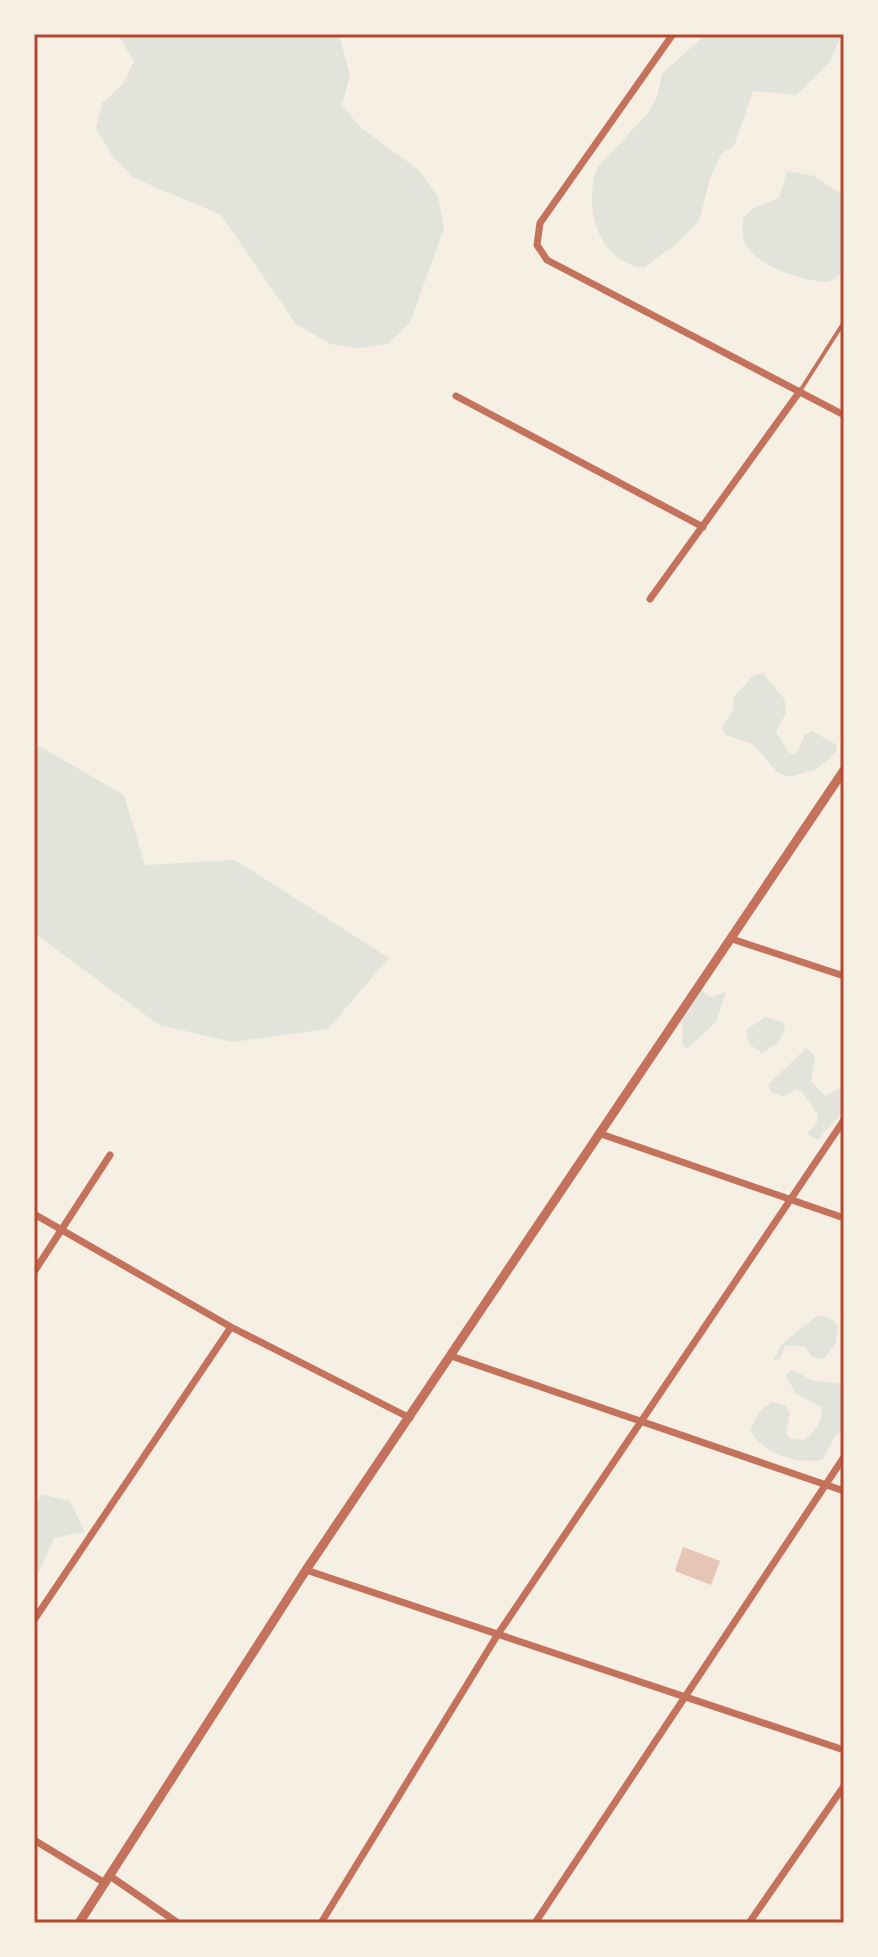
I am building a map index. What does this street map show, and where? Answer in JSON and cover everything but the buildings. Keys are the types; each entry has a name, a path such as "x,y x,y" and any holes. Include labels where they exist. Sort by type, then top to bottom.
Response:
{"street":[{"path":"673,34 540,223 537,245 547,260 844,415"},
{"path":"650,599 800,391"},
{"path":"456,396 703,527"},
{"path":"79,1923 306,1570 844,770"},
{"path":"732,939 844,976"},
{"path":"321,1923 498,1634 844,1120"},
{"path":"601,1134 844,1218"},
{"path":"34,1272 110,1155"},
{"path":"34,1214 231,1327 410,1418"},
{"path":"34,1620 231,1327"},
{"path":"451,1356 844,1491"},
{"path":"535,1923 844,1457"},
{"path":"306,1570 844,1750"},
{"path":"749,1923 844,1786"},
{"path":"34,1840 178,1923"}],"lane":[{"path":"800,391 844,322"}],"shaded area":[{"path":"117,34 339,34 350,75 342,105 360,127 419,170 438,197 444,228 410,323 387,344 359,348 330,344 296,324 221,215 134,178 111,154 96,128 102,103 123,84 134,61"},
{"path":"706,34 842,34 829,63 796,95 753,91 734,146 721,154 710,179 699,221 644,268 628,264 605,244 593,215 593,183 597,168 647,114 656,100 662,74"},
{"path":"787,171 814,176 838,192 844,191 844,272 829,282 806,279 766,264 747,247 743,237 743,218 753,208 779,198"},
{"path":"763,673 785,700 786,713 776,732 789,753 796,754 805,735 812,731 837,745 836,752 817,769 789,777 777,772 753,744 726,735 722,728 733,710 734,696 754,675"},
{"path":"34,743 124,795 145,865 235,860 389,958 328,1029 233,1042 159,1025 34,933"},
{"path":"694,986 711,997 726,992 716,1022 687,1049 682,1044 683,1006"},
{"path":"765,1017 783,1022 785,1029 779,1042 762,1053 749,1044 746,1030"},
{"path":"806,1048 815,1056 811,1081 825,1096 844,1086 844,1110 818,1140 807,1134 817,1122 818,1115 802,1092 796,1089 784,1097 770,1091 769,1084"},
{"path":"818,1315 832,1319 838,1327 835,1344 824,1359 812,1357 804,1346 785,1346 780,1359 773,1361 782,1344"},
{"path":"792,1369 811,1380 844,1384 844,1430 836,1434 823,1459 803,1461 781,1456 762,1445 750,1429 761,1410 772,1402 786,1406 790,1413 786,1433 790,1438 804,1440 815,1430 821,1417 821,1407 795,1393 786,1375"},
{"path":"41,1494 70,1501 85,1532 54,1538 34,1583 34,1507"}]}
